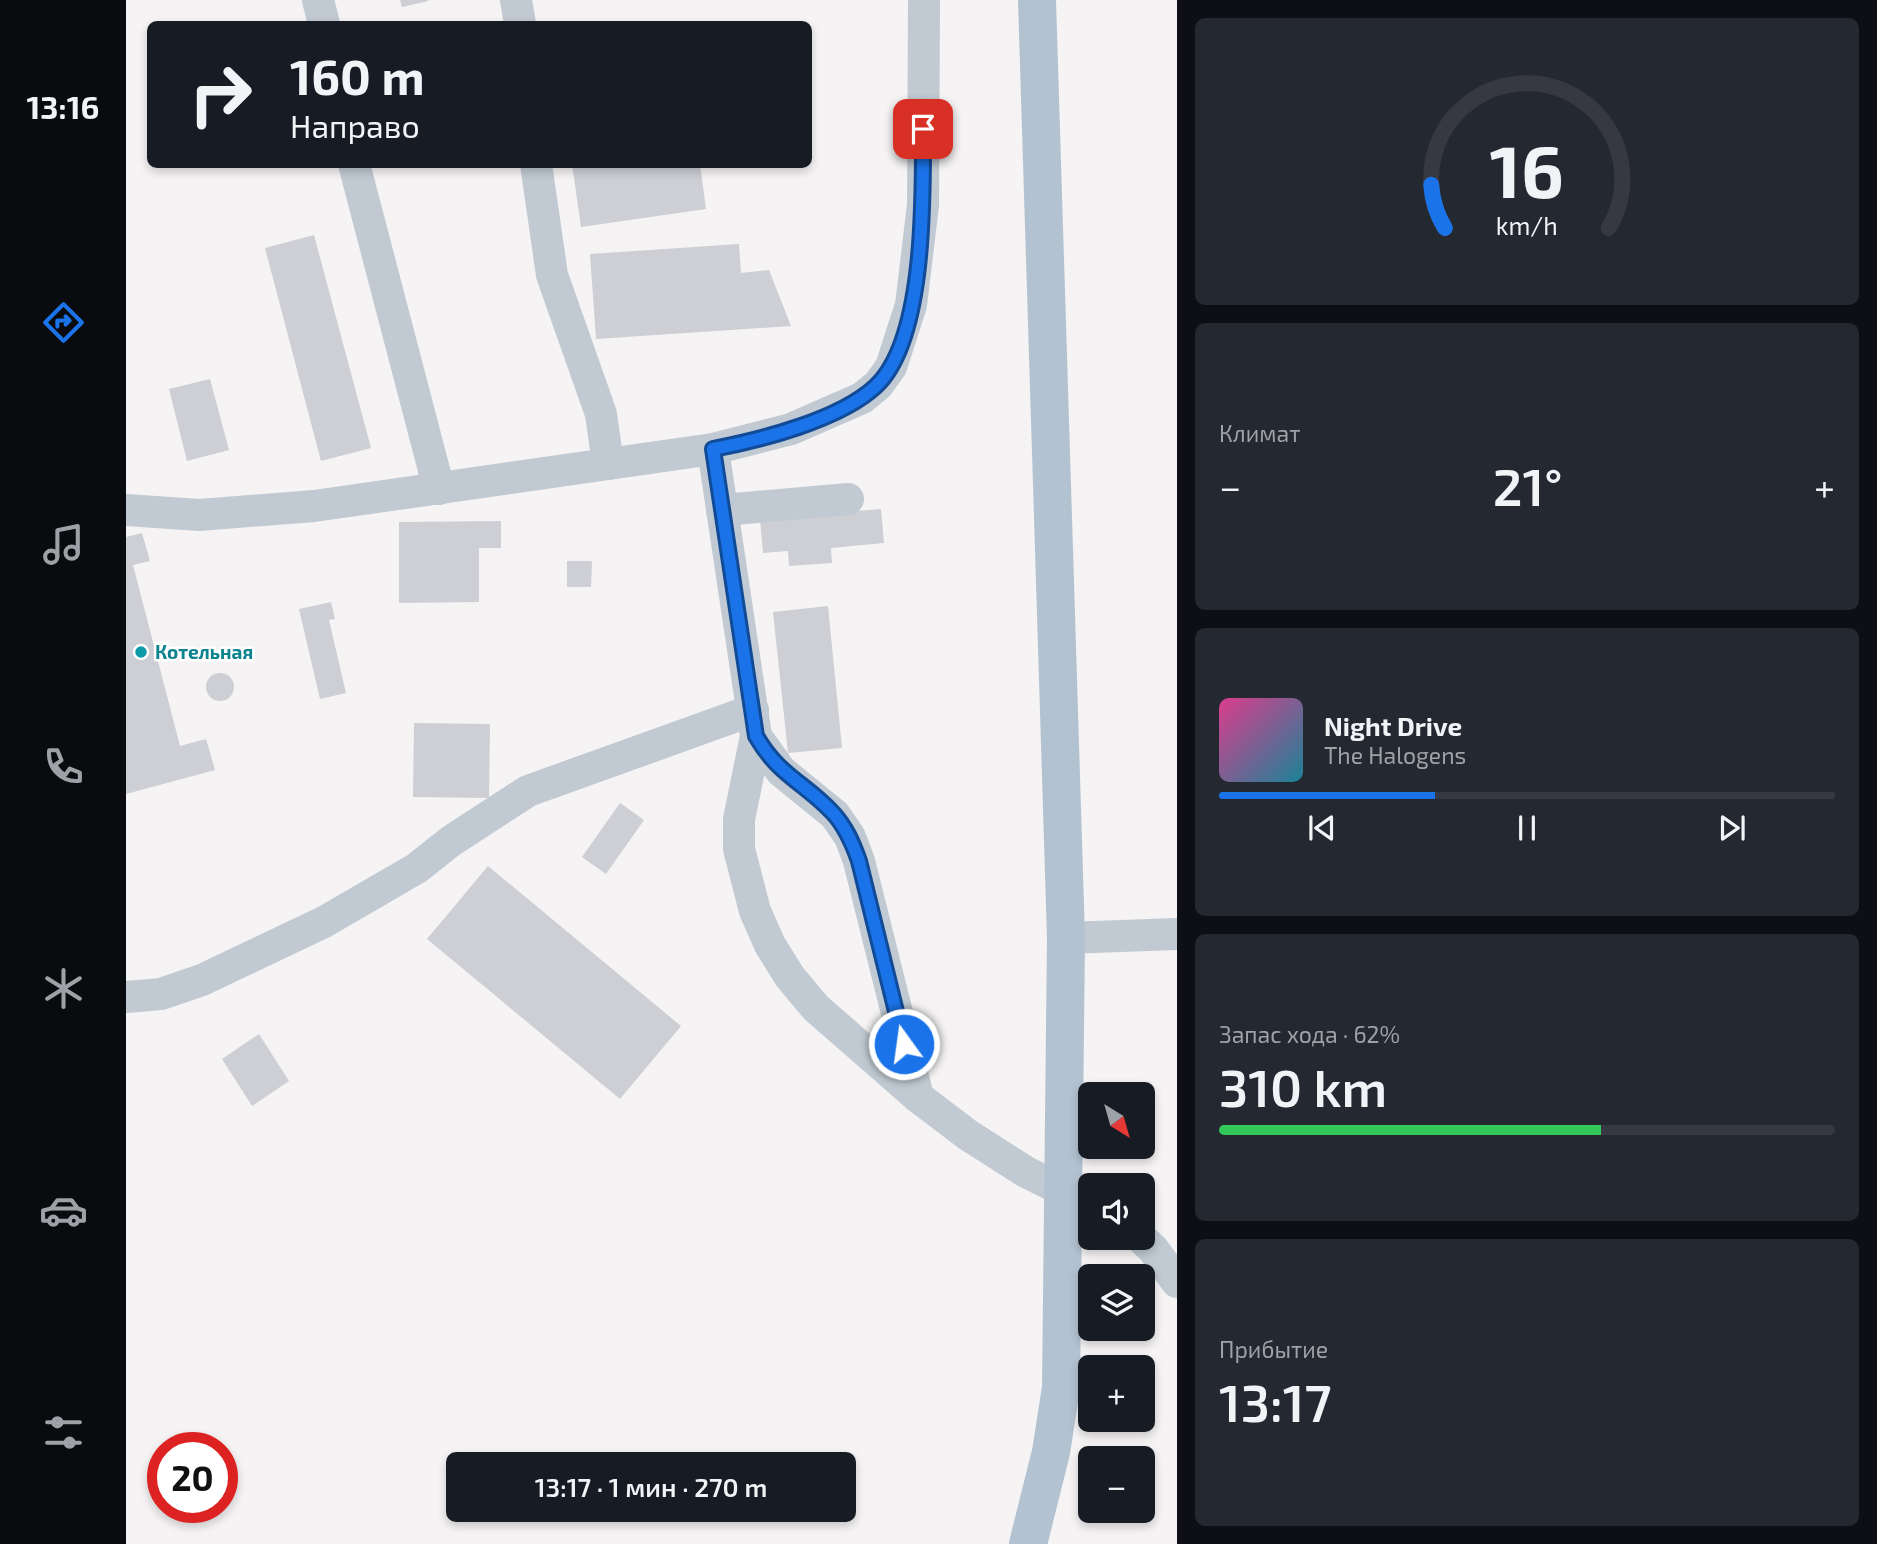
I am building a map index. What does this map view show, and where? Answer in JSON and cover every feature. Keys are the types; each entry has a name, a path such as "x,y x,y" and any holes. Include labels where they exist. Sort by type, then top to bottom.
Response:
{"main road":[{"path":"1028,1544 1051,1452 1061,1388 1076,1197 1037,0"}],"lane":[{"path":"318,0 323,21"},
{"path":"516,0 520,21"},
{"path":"126,510 199,514 255,512 439,489 713,449 792,429 862,398 878,384 891,367 911,305 923,205 924,0"},
{"path":"356,168 439,489"},
{"path":"537,168 552,275 562,310 601,414 608,464"},
{"path":"713,449 754,723 739,819 739,849 755,911 777,956 816,1008 918,1097 968,1135 1076,1197"},
{"path":"722,510 848,499"},
{"path":"126,997 161,994 202,981 324,922 417,868 451,841 528,791 754,723"},
{"path":"754,723 781,771 835,815 850,837 859,861 918,1097"},
{"path":"1066,938 1177,934"},
{"path":"1153,1250 1177,1282"}],"building":[{"path":"400,0 428,0 428,1 402,7"},
{"path":"573,168 701,168 706,209 581,227"},
{"path":"314,235 371,448 321,461 265,248"},
{"path":"739,244 741,273 769,270 791,326 596,339 590,254"},
{"path":"210,379 229,450 187,461 169,389"},
{"path":"881,509 884,543 831,548 832,563 789,566 788,551 763,553 760,519"},
{"path":"501,521 501,548 479,548 479,602 399,603 399,522"},
{"name":"Котельная","path":"142,533 150,561 133,565 180,746 206,739 215,770 126,794 126,537"},
{"path":"567,561 592,561 591,587 567,587"},
{"path":"331,602 335,619 329,620 346,693 320,699 299,609"},
{"path":"828,606 842,748 788,753 773,612"},
{"path":"220,673 230,677 234,687 230,697 220,701 210,697 206,687 210,677"},
{"path":"414,723 490,724 489,798 413,797"},
{"path":"620,803 644,820 606,874 582,857"},
{"path":"488,866 681,1026 620,1099 427,939"},
{"path":"259,1034 289,1081 252,1106 222,1059"}],"place":[{"name":"Котельная","path":"141,652"}],"route":[{"path":"904,1044 859,861 850,837 835,815 781,771 756,736 713,449 792,429 844,407 862,398 878,384 891,367 911,305 918,257 923,205 923,129"}]}
